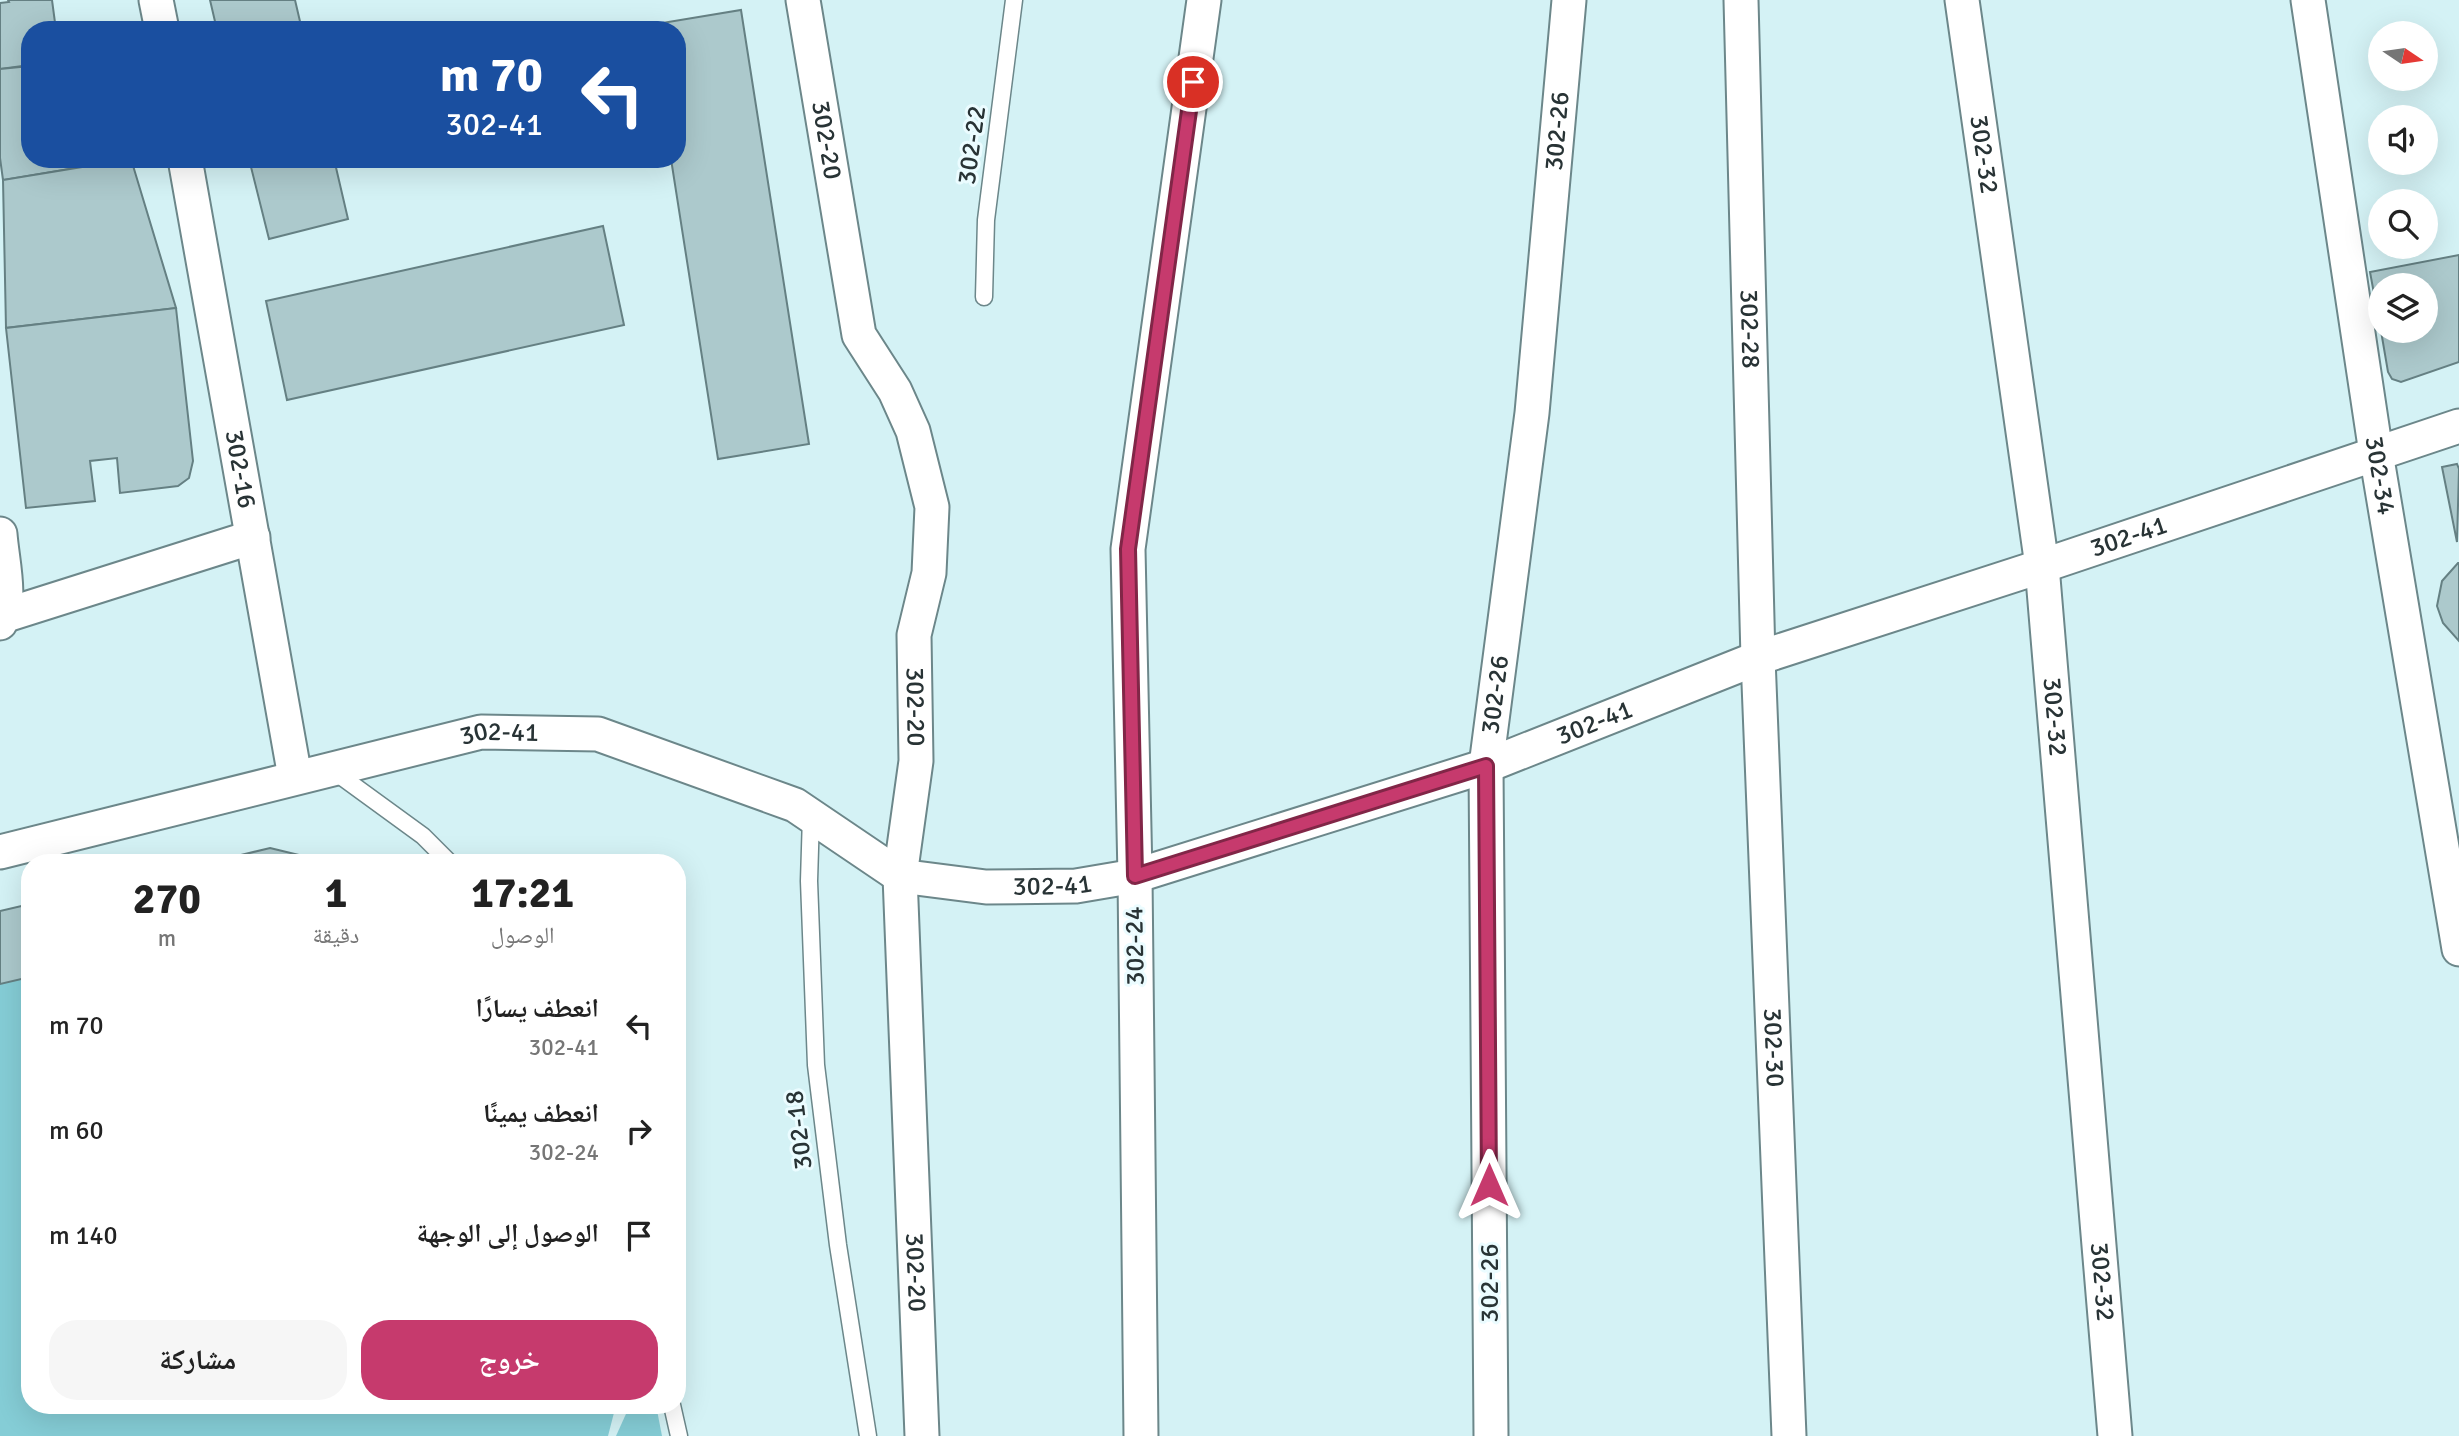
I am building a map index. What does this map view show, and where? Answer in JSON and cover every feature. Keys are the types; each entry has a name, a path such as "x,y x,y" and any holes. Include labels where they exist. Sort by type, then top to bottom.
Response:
{"street":[{"path":"156,0 160,21"},
{"name":"302-20","path":"803,0 859,335 895,391 913,431 932,507 929,573 915,635 916,761 900,876 922,1436"},
{"name":"302-24","path":"1141,1436 1135,876 1128,549 1204,0"},
{"name":"302-26","path":"1491,1436 1486,766 1532,413 1569,0"},
{"name":"302-28","path":"1741,0 1758,658"},
{"name":"302-32","path":"1962,0 2042,566 2115,1436"},
{"name":"302-34","path":"2308,0 2376,453 2459,949"},
{"name":"302-16","path":"187,168 296,777"},
{"name":"302-41","path":"0,852 481,732 598,734 795,805 900,876 986,887 1076,886 1135,876 1486,766 1758,658 2459,426"},
{"path":"0,534 5,596 2,620 253,537"},
{"name":"302-30","path":"1758,658 1789,1436"}],"lane":[{"name":"302-22","path":"984,297 986,220 1014,0"},
{"path":"331,769 423,836 441,854"},
{"name":"302-18","path":"811,816 809,881 816,1065 838,1245 868,1436"},
{"path":"673,1414 679,1436"}],"shaded area":[{"path":"21,906 21,1414 614,1414 608,1436 0,1436 0,911"},
{"path":"626,1414 658,1414 662,1436 616,1436"}],"building":[{"path":"8,0 52,0 55,21 21,21 21,66 0,69 0,3 9,2"},
{"path":"210,0 295,0 300,21 215,21"},
{"path":"741,10 809,444 718,459 672,168 686,168 686,21 674,21"},
{"path":"21,67 21,168 76,168 3,180 0,158 0,69"},
{"path":"76,168 134,168 176,308 6,328 3,180"},
{"path":"251,168 336,168 348,219 269,239"},
{"path":"603,226 624,325 287,400 266,301"},
{"path":"2459,255 2459,362 2401,382 2392,379 2388,372 2383,343 2438,343 2438,273 2370,272"},
{"path":"176,308 193,461 189,478 178,486 120,493 117,458 90,461 95,501 26,508 6,328"},
{"path":"2457,464 2459,469 2457,542 2442,467"},
{"path":"2458,563 2459,641 2443,623 2437,606 2442,581"},
{"path":"270,848 295,854 245,854"},
{"path":"21,906 21,979 0,984 0,911"}],"route":[{"path":"1193,82 1128,549 1135,876 1486,766 1489,1185"}]}
